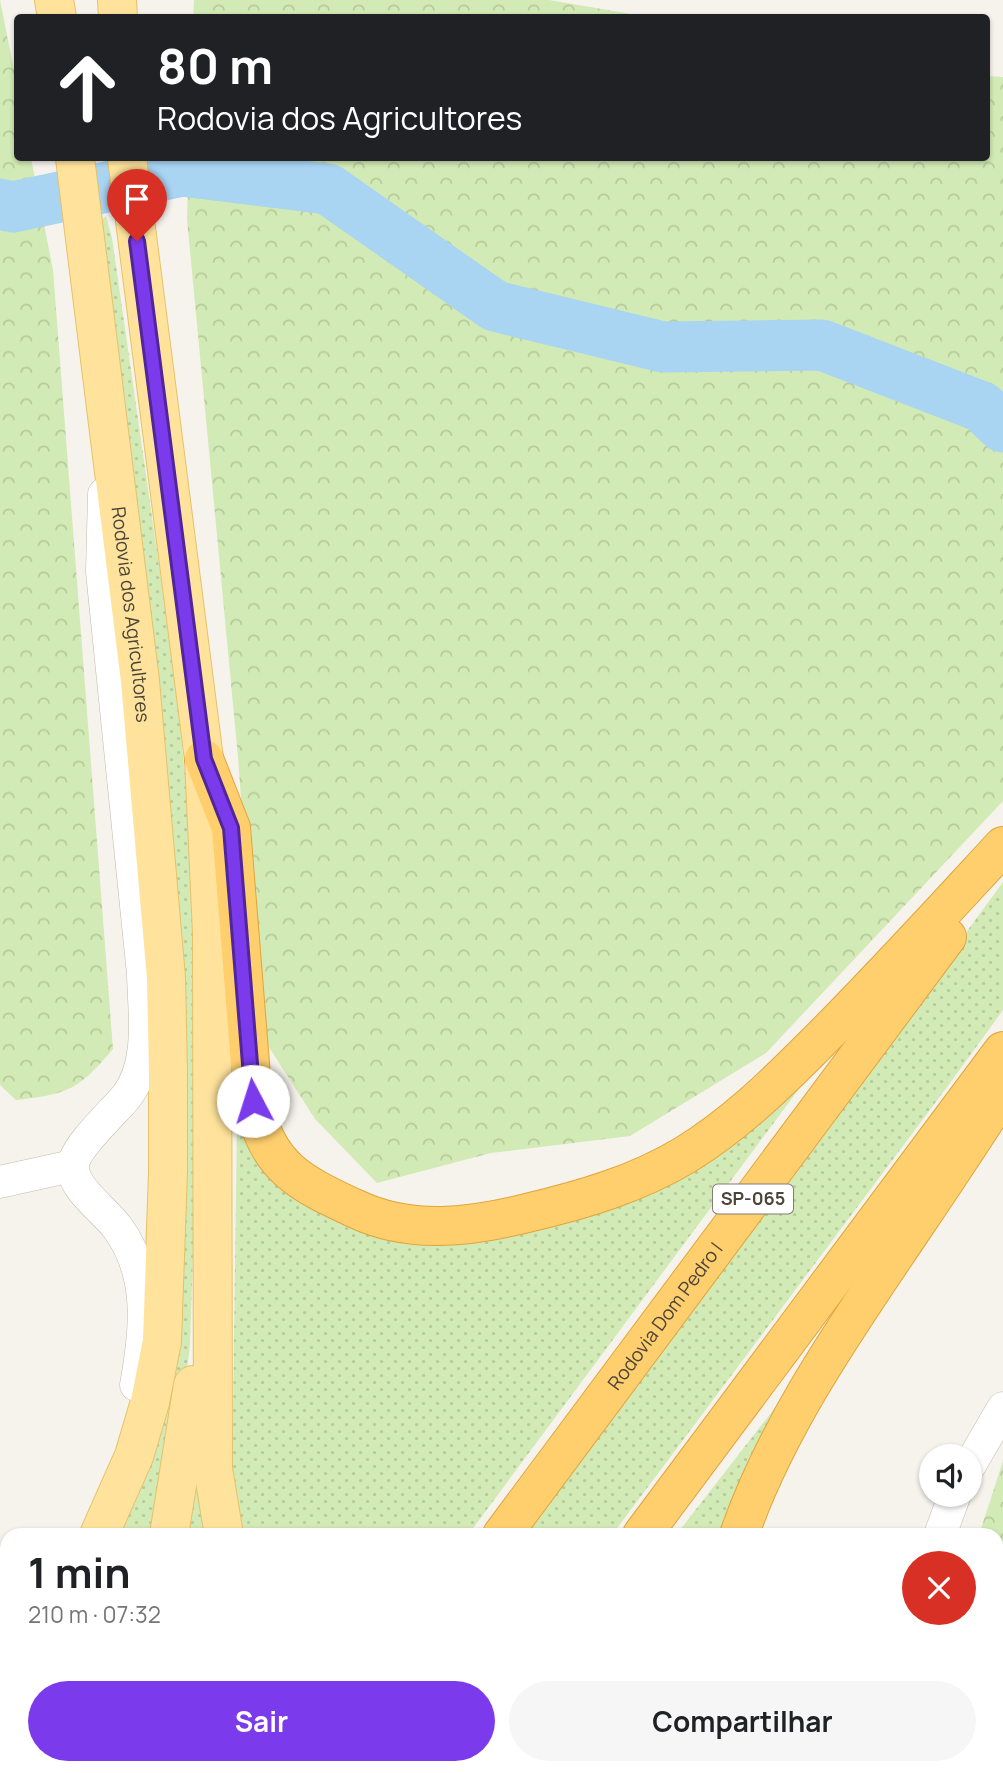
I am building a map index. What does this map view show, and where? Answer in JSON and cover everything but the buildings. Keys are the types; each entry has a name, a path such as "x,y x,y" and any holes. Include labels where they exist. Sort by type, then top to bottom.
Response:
{"highway":[{"path":"204,759 231,828 253,1101 260,1132 276,1158 301,1181 366,1214 407,1226 441,1227 491,1222 557,1206 629,1184 684,1156 734,1123 800,1060 1003,846"},
{"name":"Rodovia Dom Pedro I","path":"507,1528 1003,863"},
{"path":"647,1528 1003,1051"},
{"path":"742,1528 779,1444 835,1343 1003,1092"}],"main road":[{"name":"Rodovia dos Agricultores","path":"75,161 140,681 166,978 168,1072 168,1172 162,1341 150,1402 134,1456 102,1528"},
{"path":"127,161 204,759 212,933 213,1469 223,1528"},
{"path":"170,1528 181,1471 199,1331 213,1062"}],"street":[{"path":"83,1528 115,1455 134,1396 142,1351 144,1297 139,1270 129,1246 117,1227 76,1181 72,1166 78,1152 128,1095 141,1068 145,1034 141,948 102,572 106,402"},
{"path":"0,1182 72,1166"},
{"path":"982,1444 1003,1408"},
{"path":"943,1528 950,1507"}],"green space":[{"path":"0,0 14,70 14,161 32,161 53,270 113,1049 81,1082 61,1092 16,1100 0,1085"},
{"path":"194,0 549,0 631,14 193,14"},
{"path":"990,76 1003,77 1003,801 766,1053 630,1136 491,1153 377,1183 315,1119 258,1030 238,757 187,219 189,161 990,161"},
{"path":"106,216 112,238 175,677 195,872 197,1136 190,1345 185,1387 156,1528 122,1528 173,1380 97,224"},
{"path":"1003,882 1003,1010 950,1083 617,1528 530,1528"},
{"path":"810,1074 473,1528 242,1528 232,1482 237,1122 261,1160 292,1194 323,1215 365,1233 404,1244 444,1246 525,1234 639,1192"},
{"path":"781,1400 749,1458 723,1528 681,1528"},
{"path":"1003,1461 1003,1528 981,1528"},
{"path":"197,1472 210,1528 186,1528"}],"waterway":[{"path":"0,204 13,207 182,171 328,189 495,306 663,347 822,345 982,407 1003,427"}],"route":[{"path":"137,241 204,759 231,828 253,1101"}]}
